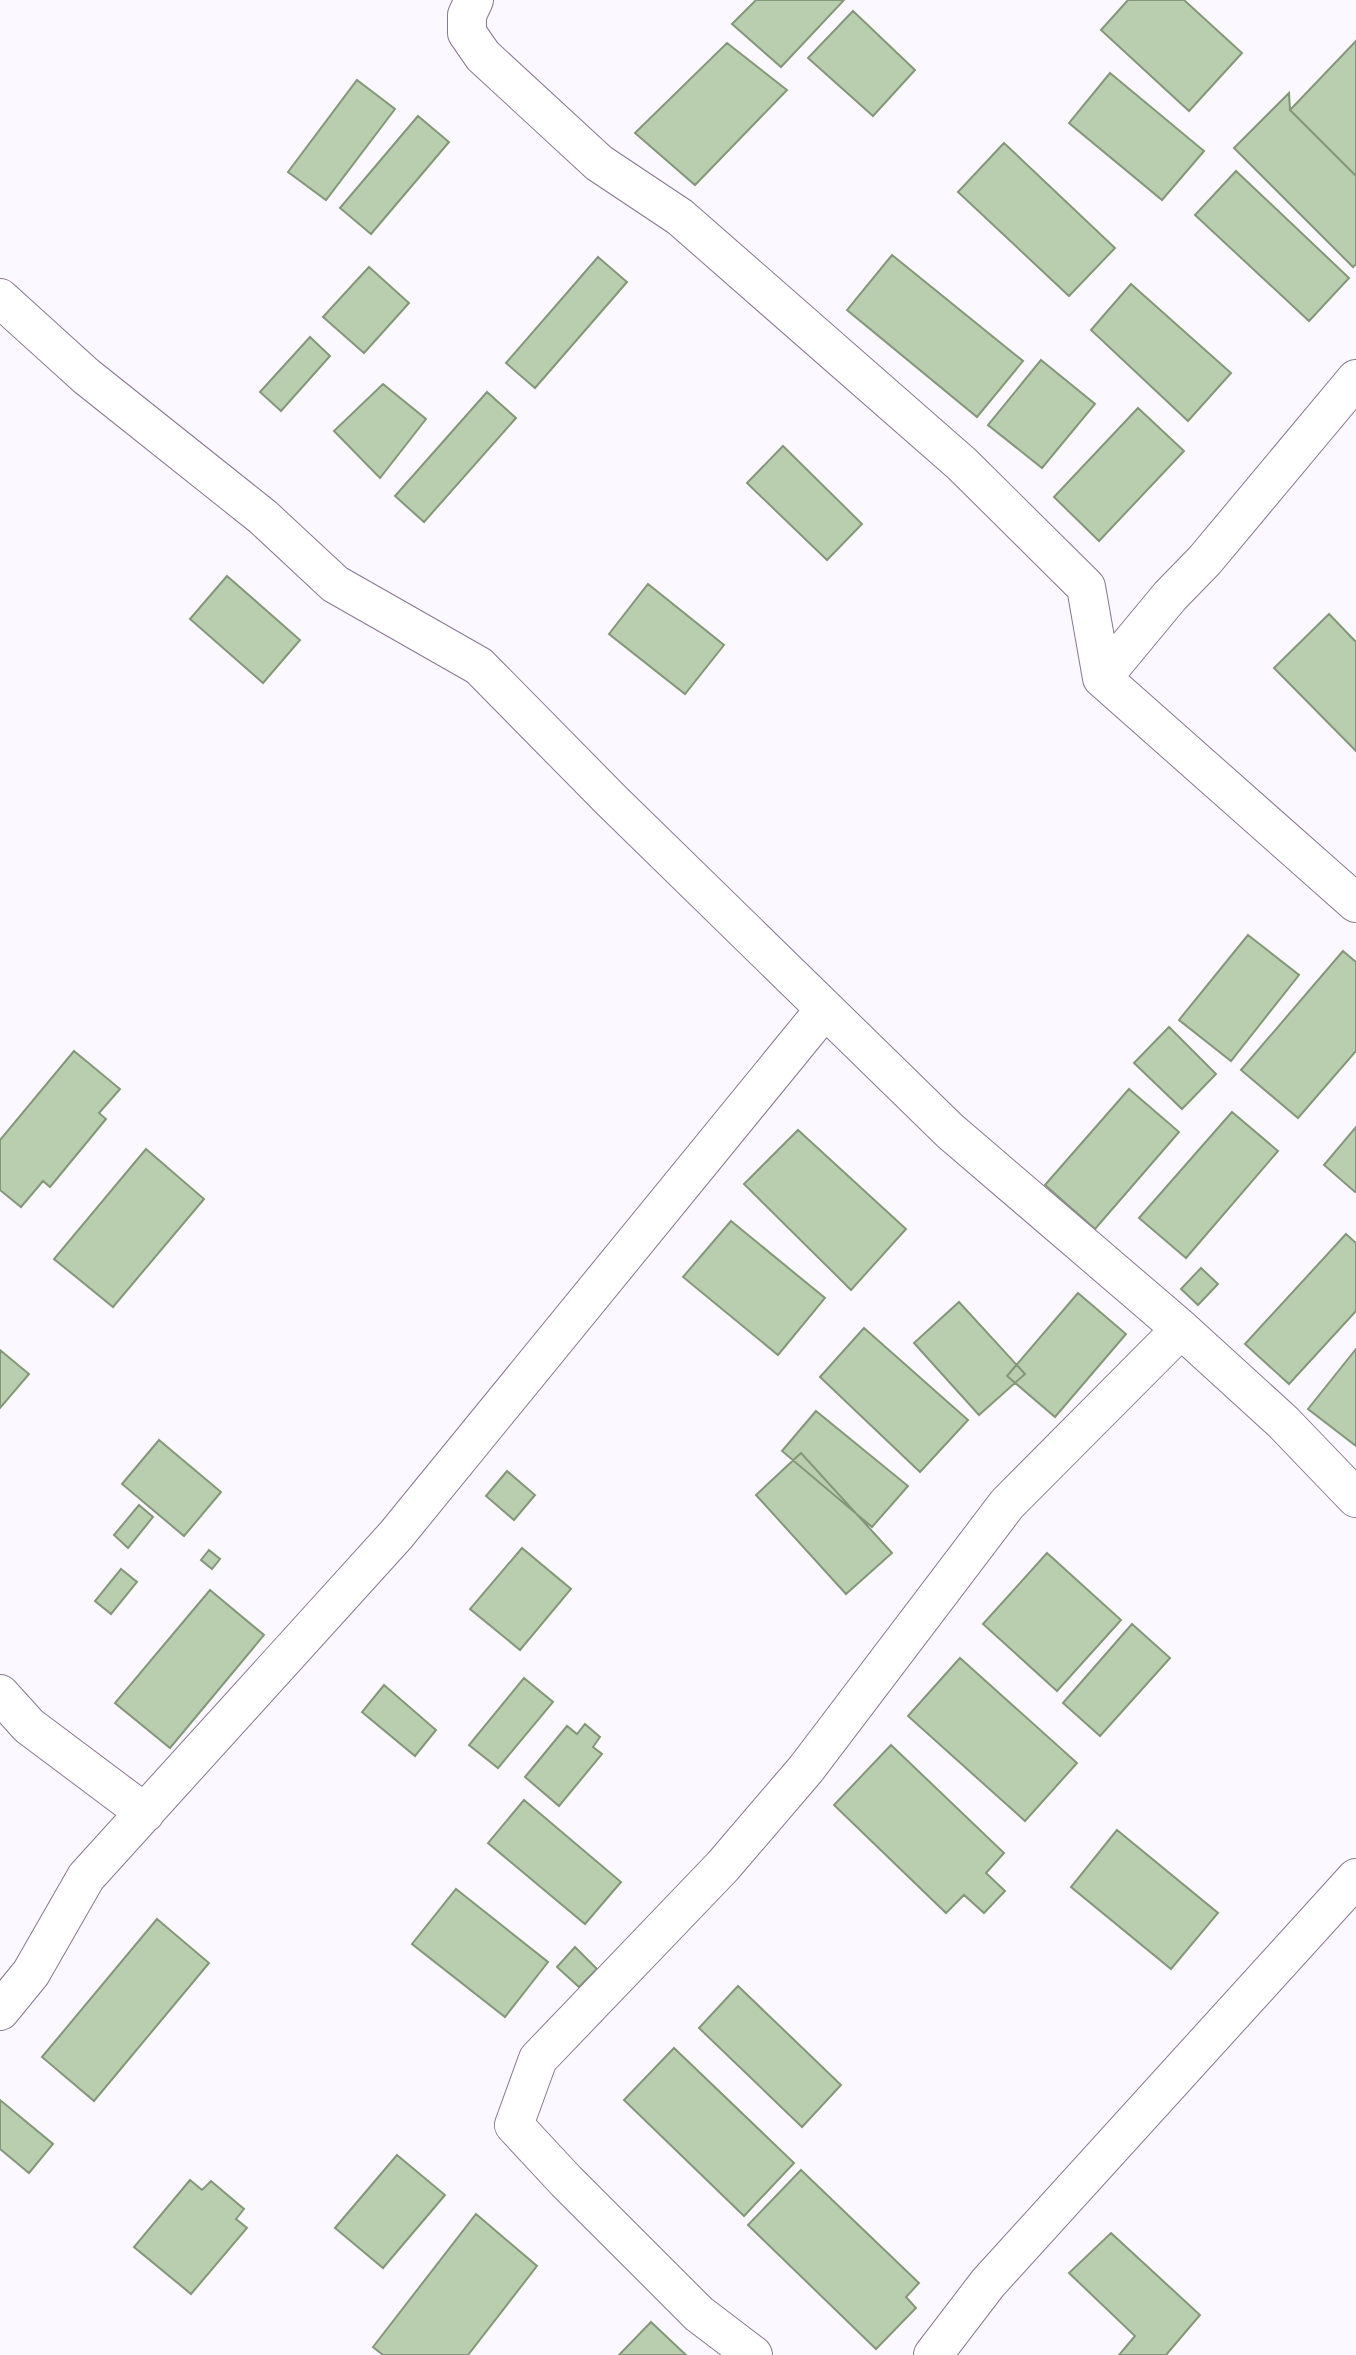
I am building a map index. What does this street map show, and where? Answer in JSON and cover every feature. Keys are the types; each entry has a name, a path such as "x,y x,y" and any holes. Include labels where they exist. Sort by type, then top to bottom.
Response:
{"street":[{"path":"474,0 467,15 467,33 483,56 599,163 680,217 941,445 1086,587 1102,678 1356,903"},
{"path":"0,298 86,376 263,517 335,584 479,666 611,800 950,1131 1181,1329 1283,1422 1356,1498"},
{"path":"1102,678 1170,596 1205,560 1356,379"},
{"path":"0,2011 31,1973 86,1877 396,1535 825,1009"},
{"path":"753,2355 699,2314 514,2125 538,2059 723,1866 806,1769 1007,1504 1181,1329"},
{"path":"0,1694 29,1727 145,1813"},
{"path":"933,2355 988,2283 1356,1878"}],"building":[{"path":"756,0 844,0 781,67 732,24"},
{"path":"1128,0 1184,0 1242,53 1189,111 1101,30"},
{"path":"853,11 915,70 873,116 808,58"},
{"path":"1356,41 1356,176 1290,110"},
{"path":"727,43 787,90 695,185 635,133"},
{"path":"1110,73 1204,151 1162,200 1069,123"},
{"path":"357,80 395,109 326,200 288,172"},
{"path":"1289,93 1290,110 1356,176 1356,264 1353,267 1234,148"},
{"path":"418,116 449,142 371,234 340,208"},
{"path":"1004,143 1115,248 1069,296 958,192"},
{"path":"1236,171 1349,278 1309,321 1195,215"},
{"path":"892,255 1023,361 977,417 847,310"},
{"path":"598,257 627,282 535,388 506,363"},
{"path":"369,267 409,303 364,353 323,317"},
{"path":"1131,284 1231,373 1188,421 1091,330"},
{"path":"310,337 330,356 281,411 260,392"},
{"path":"1041,360 1095,404 1042,468 988,425"},
{"path":"383,384 426,419 380,478 334,431"},
{"path":"487,392 516,418 424,522 395,496"},
{"path":"1138,408 1184,451 1099,541 1054,497"},
{"path":"783,446 862,524 827,560 747,483"},
{"path":"227,576 300,640 263,683 190,619"},
{"path":"648,584 724,645 685,694 609,634"},
{"path":"1329,614 1356,642 1356,751 1274,668"},
{"path":"1248,935 1299,975 1231,1061 1179,1020"},
{"path":"1343,951 1356,962 1356,1051 1298,1118 1241,1070"},
{"path":"1169,1027 1216,1074 1182,1109 1134,1063"},
{"path":"74,1051 120,1089 99,1113 106,1119 50,1187 43,1181 21,1207 0,1190 0,1140"},
{"path":"1129,1089 1179,1132 1095,1229 1045,1185"},
{"path":"1232,1112 1278,1151 1186,1258 1139,1218"},
{"path":"1356,1127 1356,1190 1355,1192 1324,1165"},
{"path":"798,1130 906,1229 851,1290 744,1184"},
{"path":"146,1149 204,1199 113,1307 54,1259"},
{"path":"731,1221 825,1298 778,1355 683,1277"},
{"path":"1346,1234 1356,1243 1356,1311 1289,1384 1245,1344"},
{"path":"1201,1268 1218,1284 1198,1305 1181,1289"},
{"path":"1078,1293 1126,1334 1055,1417 1007,1376"},
{"path":"959,1302 1025,1374 979,1415 914,1343"},
{"path":"864,1328 968,1420 920,1472 820,1377"},
{"path":"1356,1349 1356,1446 1308,1409"},
{"path":"0,1350 29,1374 0,1408"},
{"path":"816,1411 908,1486 872,1527 782,1451"},
{"path":"159,1440 221,1492 184,1536 122,1484"},
{"path":"801,1453 892,1553 846,1594 756,1495"},
{"path":"507,1471 535,1495 514,1520 486,1496"},
{"path":"139,1505 153,1517 128,1548 114,1535"},
{"path":"522,1548 571,1589 520,1650 470,1609"},
{"path":"209,1550 220,1559 212,1569 201,1560"},
{"path":"1047,1553 1121,1620 1057,1691 983,1624"},
{"path":"121,1569 137,1582 111,1614 95,1601"},
{"path":"210,1590 264,1635 170,1748 115,1703"},
{"path":"1132,1624 1170,1658 1100,1736 1063,1703"},
{"path":"960,1658 1077,1763 1025,1821 908,1716"},
{"path":"524,1678 553,1702 498,1768 469,1745"},
{"path":"384,1685 436,1730 415,1756 362,1712"},
{"path":"585,1724 600,1737 593,1747 602,1754 559,1806 525,1777 567,1726 577,1734"},
{"path":"891,1745 1004,1853 986,1873 1005,1891 984,1913 964,1895 946,1913 834,1805"},
{"path":"524,1800 621,1882 585,1924 488,1843"},
{"path":"1117,1830 1218,1913 1171,1969 1071,1887"},
{"path":"456,1889 548,1962 505,2017 412,1944"},
{"path":"157,1919 209,1963 94,2101 42,2057"},
{"path":"575,1947 597,1969 579,1987 557,1967"},
{"path":"738,1986 841,2085 802,2127 699,2028"},
{"path":"674,2048 794,2163 744,2216 624,2100"},
{"path":"0,2100 53,2144 29,2173 0,2149"},
{"path":"397,2155 445,2195 383,2268 335,2228"},
{"path":"801,2170 919,2283 906,2297 916,2308 876,2349 748,2225"},
{"path":"190,2180 202,2190 211,2181 244,2209 236,2219 247,2228 191,2294 134,2247"},
{"path":"476,2214 537,2266 468,2355 383,2355 373,2347"},
{"path":"1111,2233 1200,2315 1166,2355 1119,2355 1135,2336 1069,2273"},
{"path":"651,2322 686,2355 619,2355"}]}
